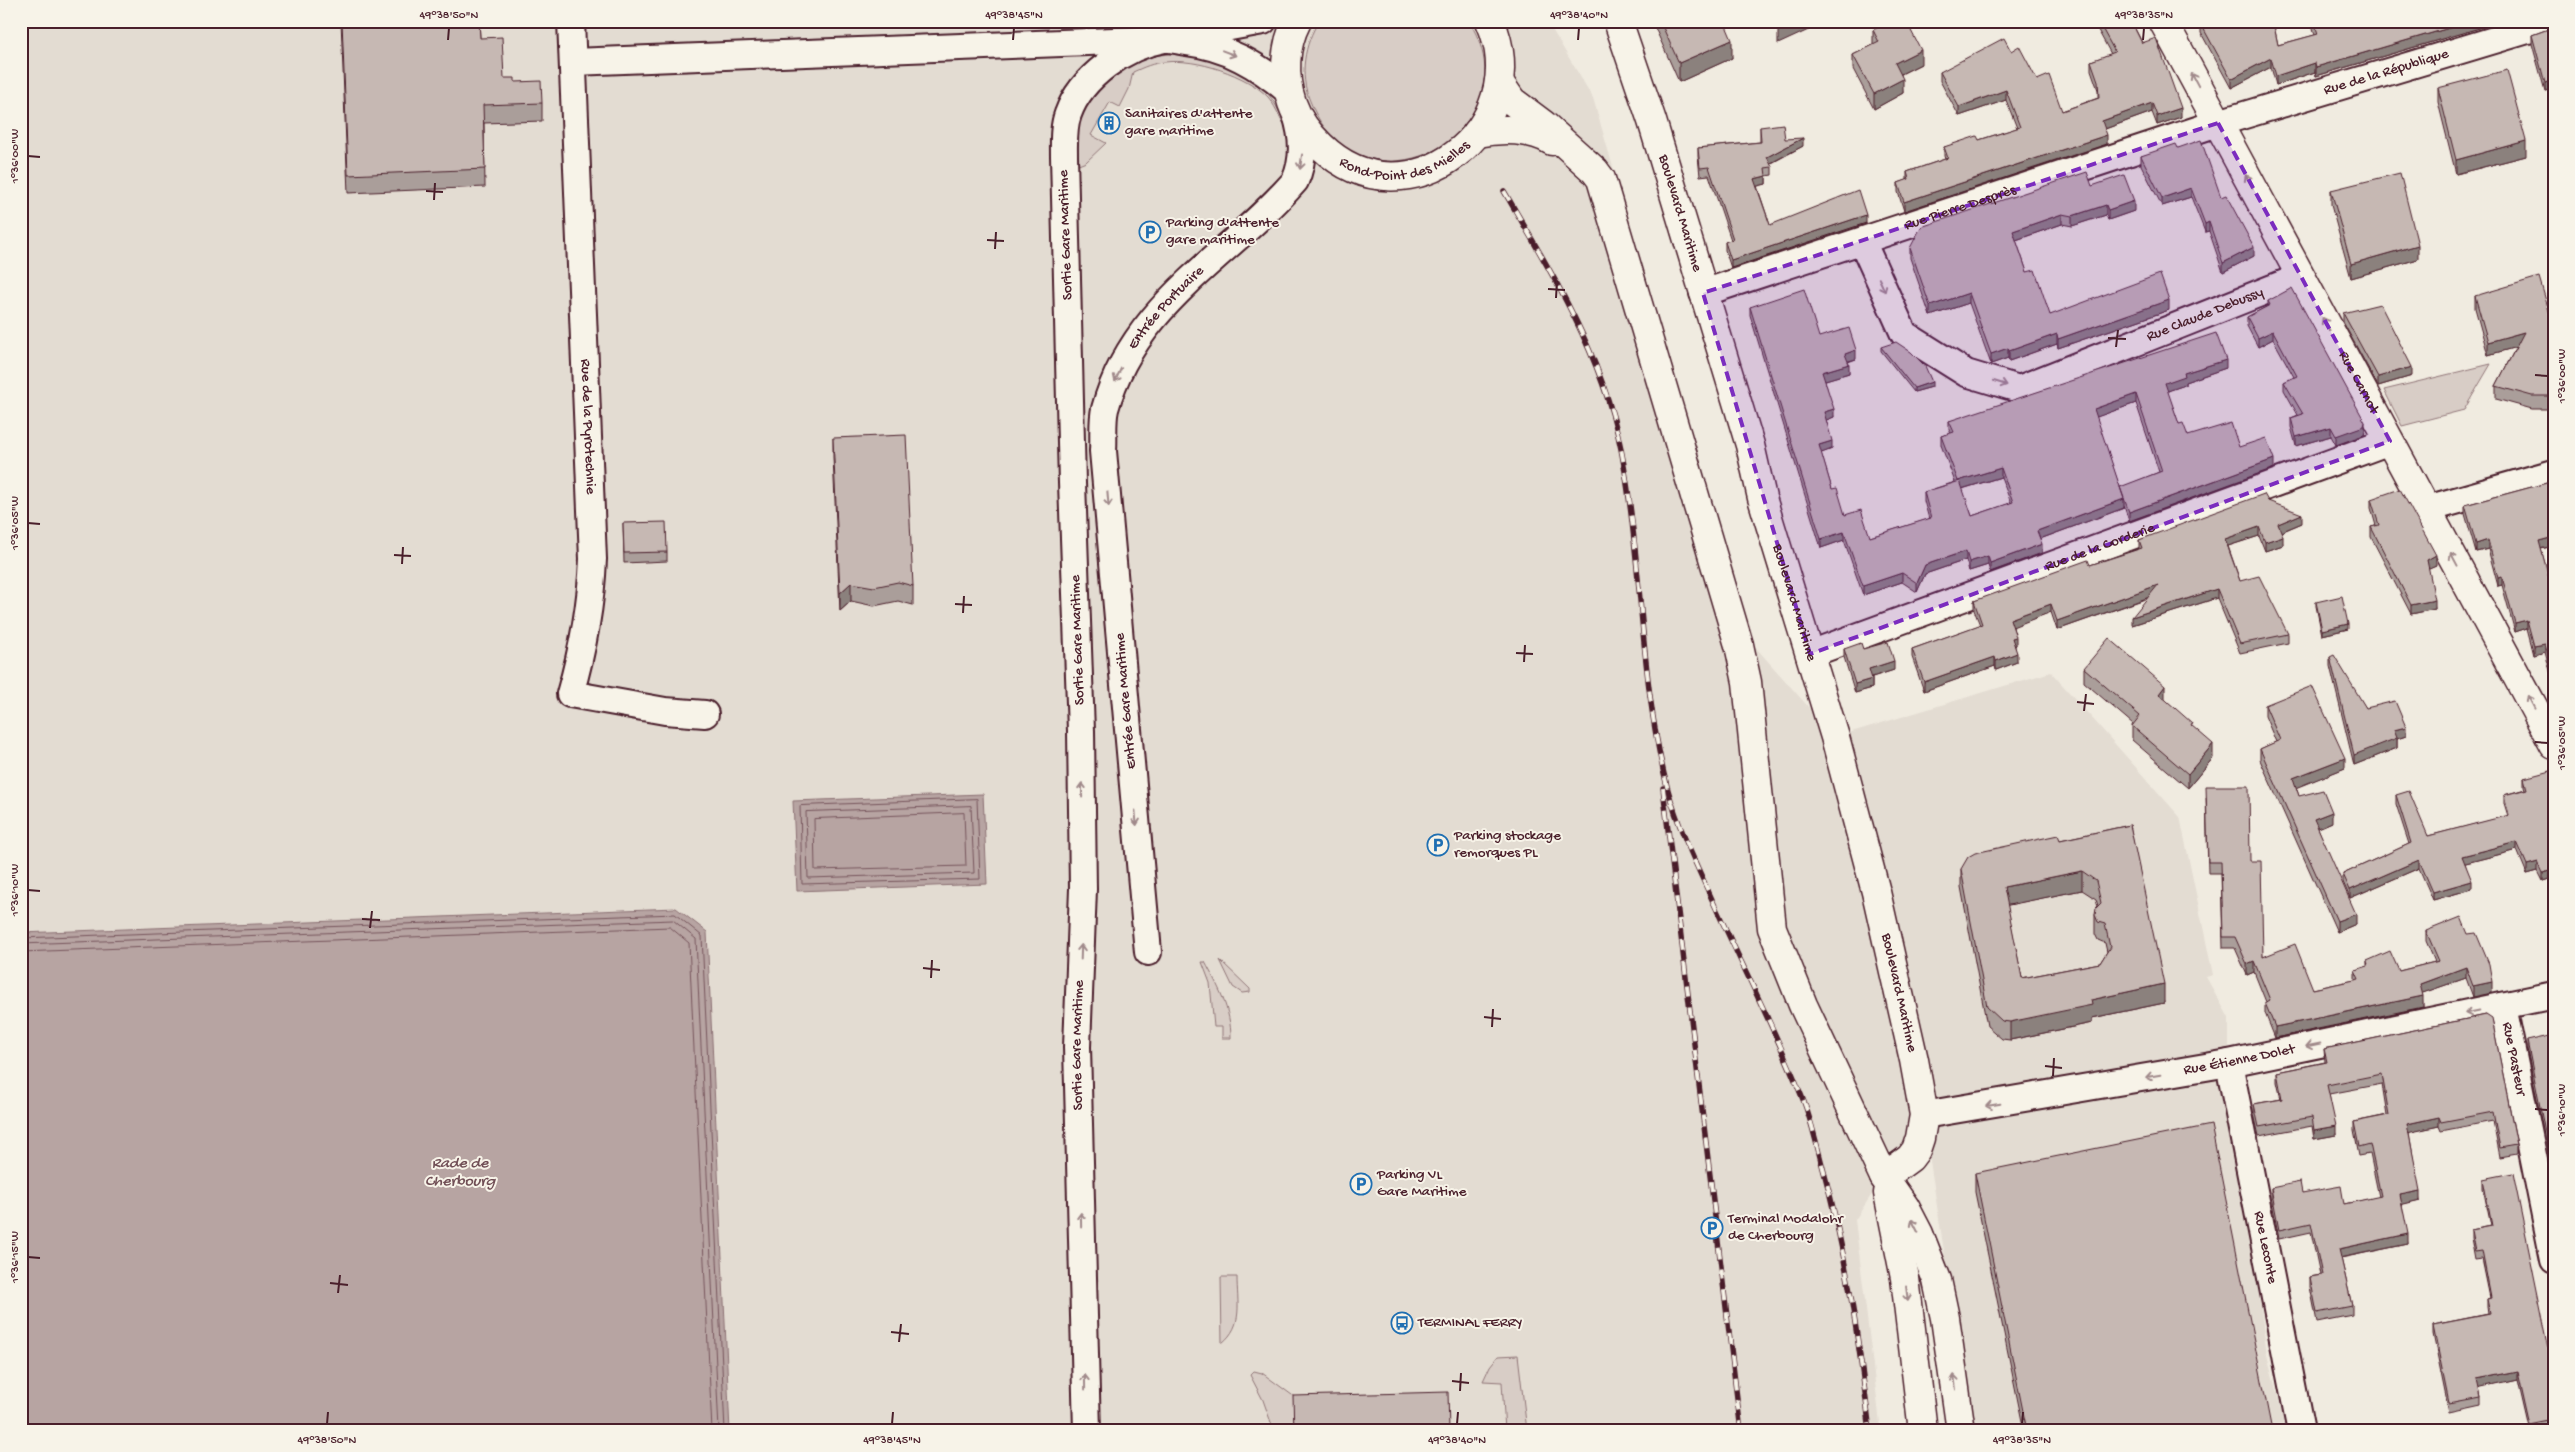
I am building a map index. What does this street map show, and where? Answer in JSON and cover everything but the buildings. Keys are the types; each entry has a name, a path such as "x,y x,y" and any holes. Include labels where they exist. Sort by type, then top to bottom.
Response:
{"main road":[{"name":"Rond-Point des Mielles","path":"1297,21 1288,45 1286,68 1292,103 1311,137 1331,156 1350,167 1387,177 1419,172 1446,162 1468,145 1486,123 1496,99 1499,82 1499,48 1490,21"},
{"name":"Boulevard Maritime","path":"1618,21 1650,113 1750,445 1762,498 1835,737 1876,892 1912,1051 1924,1115 1916,1150 1906,1162 1884,1177"},
{"name":"Rue Carnot","path":"2163,21 2554,745"},
{"path":"1499,82 1512,101 1544,125 1595,171 1601,179 1739,645 1747,682 1769,910 1775,937 1803,1005 1884,1177 1905,1207 1936,1280 1947,1326 1961,1431"},
{"path":"1477,133 1506,130 1538,135 1575,154"},
{"path":"1884,1177 1905,1278 1923,1431"}],"street":[{"name":"Rue de la Pyrotechnie","path":"571,21 593,559 591,605 581,657 570,694 666,712 705,714"},
{"path":"572,62 1165,39 1263,21"},
{"name":"Rue de la République","path":"2218,123 2540,24"},
{"name":"Sortie Gare Maritime","path":"1087,1431 1077,1047 1083,896 1082,781 1072,483 1065,135 1067,116 1085,83 1120,55 1165,39 1196,43 1225,51 1248,61 1292,103"},
{"name":"Entrée Portuaire","path":"1103,451 1105,411 1116,380 1144,331 1161,308 1295,181 1301,168 1303,149 1302,133 1292,103"},
{"name":"Rue Pierre Desprès","path":"1703,293 2218,123"},
{"name":"Rue Claude Debussy","path":"1862,241 1904,334 1966,373 2019,389 2300,277"},
{"name":"Rue de la Corderie","path":"1810,654 2390,441"},
{"name":"Entrée Gare Maritime","path":"1103,451 1148,952"},
{"path":"2427,509 2554,473"},
{"name":"Rue Étienne Dolet","path":"1924,1115 2229,1062 2554,995"},
{"name":"Rue Pasteur","path":"2503,1006 2554,1260"},
{"name":"Rue Leconte","path":"2229,1062 2301,1431"}],"highlighted area":[{"path":"2218,123 2390,441 1810,654 1703,293"}],"shaded area":[{"path":"21,21 1547,21 1593,98 1750,641 1835,737 2051,672 2180,817 2213,975 2206,977 2229,1018 2229,1063 2267,1355 2287,1431 1972,1431 1923,1116 1855,1220 1881,1431 730,1431 707,932 676,908 21,933"},
{"path":"873,21 982,21 872,25"},
{"path":"1319,21 1469,21 1484,62 1481,99 1462,129 1434,150 1400,160 1365,157 1334,138 1310,101 1305,81 1305,60 1310,40"},
{"path":"1171,54 1207,60 1240,71 1254,80 1266,92 1276,106 1284,124 1268,97 1259,89 1234,75 1191,63 1177,61 1156,63 1133,72 1129,89 1120,107 1110,102 1091,135 1106,143 1086,162 1071,168 1074,134 1088,103 1098,90 1109,78 1138,61 1154,56"},
{"path":"2491,364 2464,410 2402,426 2384,390"},
{"path":"1220,960 1250,989 1250,992 1242,993 1233,987"},
{"path":"1202,962 1205,962 1223,998 1229,1017 1231,1038 1222,1038 1222,1027 1214,1027 1210,983"},
{"path":"1221,1277 1237,1277 1238,1305 1234,1329 1222,1343"},
{"path":"1518,1355 1527,1431 1505,1431 1502,1382 1483,1381 1490,1366 1498,1356"},
{"path":"1254,1371 1262,1373 1296,1398 1293,1431 1274,1431 1263,1400 1250,1375"}],"water":[{"path":"983,794 987,884 797,891 793,801"},
{"name":"Rade de Cherbourg","path":"676,908 707,932 730,1431 21,1431 21,933"}],"railway":[{"path":"1504,191 1542,256 1577,322 1592,356 1616,427 1630,506 1652,710 1668,790 1689,849 1782,1049 1809,1115 1846,1268 1870,1431"},
{"path":"1663,788 1741,1431"}],"place":[{"name":"Sanitaires d'attente gare maritime","path":"1109,123"},
{"name":"Parking d'attente gare maritime","path":"1150,232"},
{"name":"Parking stockage remorques PL","path":"1438,845"},
{"name":"Parking VL Gare Maritime","path":"1361,1184"},
{"name":"Terminal Modalohr de Cherbourg","path":"1712,1228"},
{"name":"TERMINAL FERRY","path":"1402,1323"}]}
